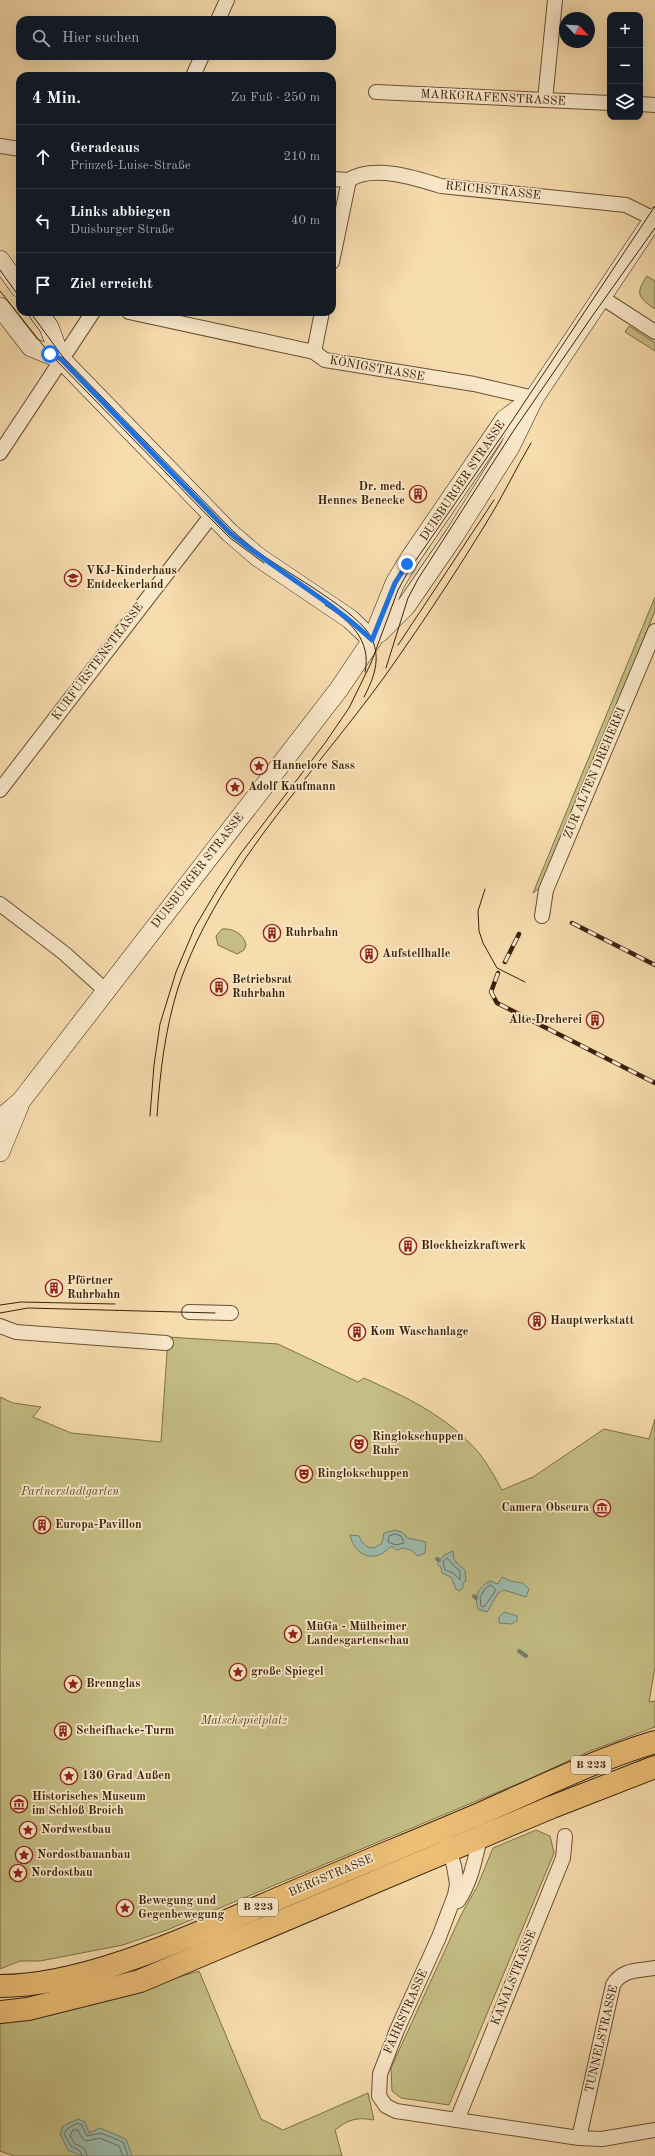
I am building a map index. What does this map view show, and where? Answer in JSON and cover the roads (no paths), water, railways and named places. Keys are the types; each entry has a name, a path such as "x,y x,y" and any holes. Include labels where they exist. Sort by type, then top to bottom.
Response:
{"main road":[{"name":"DUISBURGER STRASSE","path":"0,1119 21,1101 339,690 372,640 395,583 410,558 505,419 534,398 654,218"},
{"path":"0,260 16,282"},
{"path":"0,307 32,347 61,359"},
{"path":"41,316 49,327 61,359 211,516 258,557 350,619 372,640"},
{"name":"DUISBURGER STRASSE","path":"0,1152 3,1140 21,1101"},
{"name":"BERGSTRASSE","path":"0,1986 37,1983 72,1976 140,1955 219,1924 586,1767 655,1742"},
{"name":"BERGSTRASSE","path":"0,2012 35,2008 140,1981 558,1804 655,1768"}],"street":[{"path":"220,16 227,0"},
{"path":"545,100 555,0"},
{"path":"195,72 200,60"},
{"name":"MARKGRAFENSTRASSE","path":"376,92 607,103"},
{"path":"643,104 655,105"},
{"path":"0,146 16,148"},
{"name":"REICHSTRASSE","path":"336,179 349,180 356,175 367,172 412,176 441,186 626,205 654,218"},
{"path":"336,243 349,180"},
{"path":"601,297 655,332"},
{"path":"0,453 90,316"},
{"name":"KÖNIGSTRASSE","path":"152,316 314,352 325,360 474,384 534,398"},
{"path":"314,352 321,316"},
{"name":"KURFÜRSTENSTRASSE","path":"0,790 211,516"},
{"name":"ZUR ALTEN DREHEREI","path":"542,916 546,890 655,631"},
{"path":"0,904 64,953 106,990"},
{"path":"189,1312 231,1313"},
{"path":"0,1326 16,1332 166,1343"},
{"name":"FÄHRSTRASSE","path":"442,1829 449,1850 457,1884 450,1908 420,1981 397,2030 380,2074 379,2096 386,2106 396,2111 457,2120"},
{"name":"KANALSTRASSE","path":"457,2120 563,1858 565,1836"},
{"name":"FÄHRSTRASSE","path":"450,1908 464,1893 471,1874 480,1838"},
{"name":"TUNNELSTRASSE","path":"579,2138 613,1985 618,1977 626,1973 655,1968"},
{"path":"457,2120 579,2138 602,2138 655,2130"}],"water":[{"path":"396,1530 403,1533 408,1538 426,1542 425,1553 418,1556 411,1550 403,1548 397,1550 391,1546 379,1555 367,1556 356,1549 350,1535 359,1536 365,1545 374,1548 382,1543 384,1533"},
{"path":"453,1551 454,1560 465,1570 466,1581 463,1583 463,1587 460,1591 456,1589 451,1577 442,1573 441,1567 437,1564 444,1555"},
{"path":"502,1577 511,1581 523,1583 529,1589 526,1597 504,1590 498,1593 487,1612 478,1609 476,1600 482,1586 490,1581 498,1584"},
{"path":"504,1612 517,1616 517,1621 511,1624 499,1623 499,1617"},
{"path":"78,2119 85,2122 89,2133 100,2128 126,2139 132,2156 81,2156 68,2150 60,2134 63,2126"}],"waterway":[{"path":"519,1651 526,1656"}],"tram line":[{"path":"150,1116 154,1065 160,1024 176,972 195,927 241,853 325,743 349,708 371,663 398,590 409,570 508,427 655,206"},
{"path":"386,668 408,598 418,579 514,430 655,228"},
{"path":"0,270 16,292"},
{"path":"0,291 16,311"},
{"path":"20,316 50,354 209,517 230,538 264,563"},
{"path":"33,316 63,357 233,531 261,554 338,605 365,628 375,646 376,661 371,683 364,697"},
{"path":"157,1116 164,1051 173,1004 196,943 220,899 276,816 370,696 410,640 485,525 531,443"},
{"path":"398,645 494,500"},
{"path":"325,605 342,617 357,632 365,650 365,672"},
{"path":"485,889 478,911 479,931 483,943 497,968 525,982"},
{"path":"0,1305 21,1302 115,1304"},
{"path":"0,1313 28,1308 215,1313"}],"railway":[{"path":"572,923 655,965"},
{"path":"505,962 519,934"},
{"path":"498,973 491,992 497,1003 655,1083"}],"place":[{"name":"Dr. med. Hennes Benecke","path":"418,494"},
{"name":"VKJ-Kinderhaus Entdeckerland","path":"73,578"},
{"name":"Hannelore Sass","path":"259,766"},
{"name":"Adolf Kaufmann","path":"235,787"},
{"name":"Ruhrbahn","path":"272,933"},
{"name":"Aufstellhalle","path":"369,954"},
{"name":"Betriebsrat Ruhrbahn","path":"219,987"},
{"name":"Alte Dreherei","path":"595,1020"},
{"name":"Blockheizkraftwerk","path":"408,1246"},
{"name":"Pförtner Ruhrbahn","path":"54,1288"},
{"name":"Hauptwerkstatt","path":"537,1321"},
{"name":"Kom Waschanlage","path":"357,1332"},
{"name":"Ringlokschuppen Ruhr","path":"359,1444"},
{"name":"Ringlokschuppen","path":"304,1474"},
{"name":"Camera Obscura","path":"602,1508"},
{"name":"Europa-Pavillon","path":"42,1525"},
{"name":"MüGa - Mülheimer Landesgartenschau","path":"293,1634"},
{"name":"große Spiegel","path":"238,1672"},
{"name":"Brennglas","path":"73,1684"},
{"name":"Scheifhacke-Turm","path":"63,1731"},
{"name":"130 Grad Außen","path":"69,1776"},
{"name":"Historisches Museum im Schloß Broich","path":"19,1804"},
{"name":"Nordwestbau","path":"28,1830"},
{"name":"Nordostbauanbau","path":"24,1855"},
{"name":"Nordostbau","path":"18,1873"},
{"name":"Bewegung und Gegenbewegung","path":"125,1908"}],"park label":[{"name":"Partnerstadtgarten","path":"70,1492"},
{"name":"Matschspielplatz","path":"244,1721"}]}
